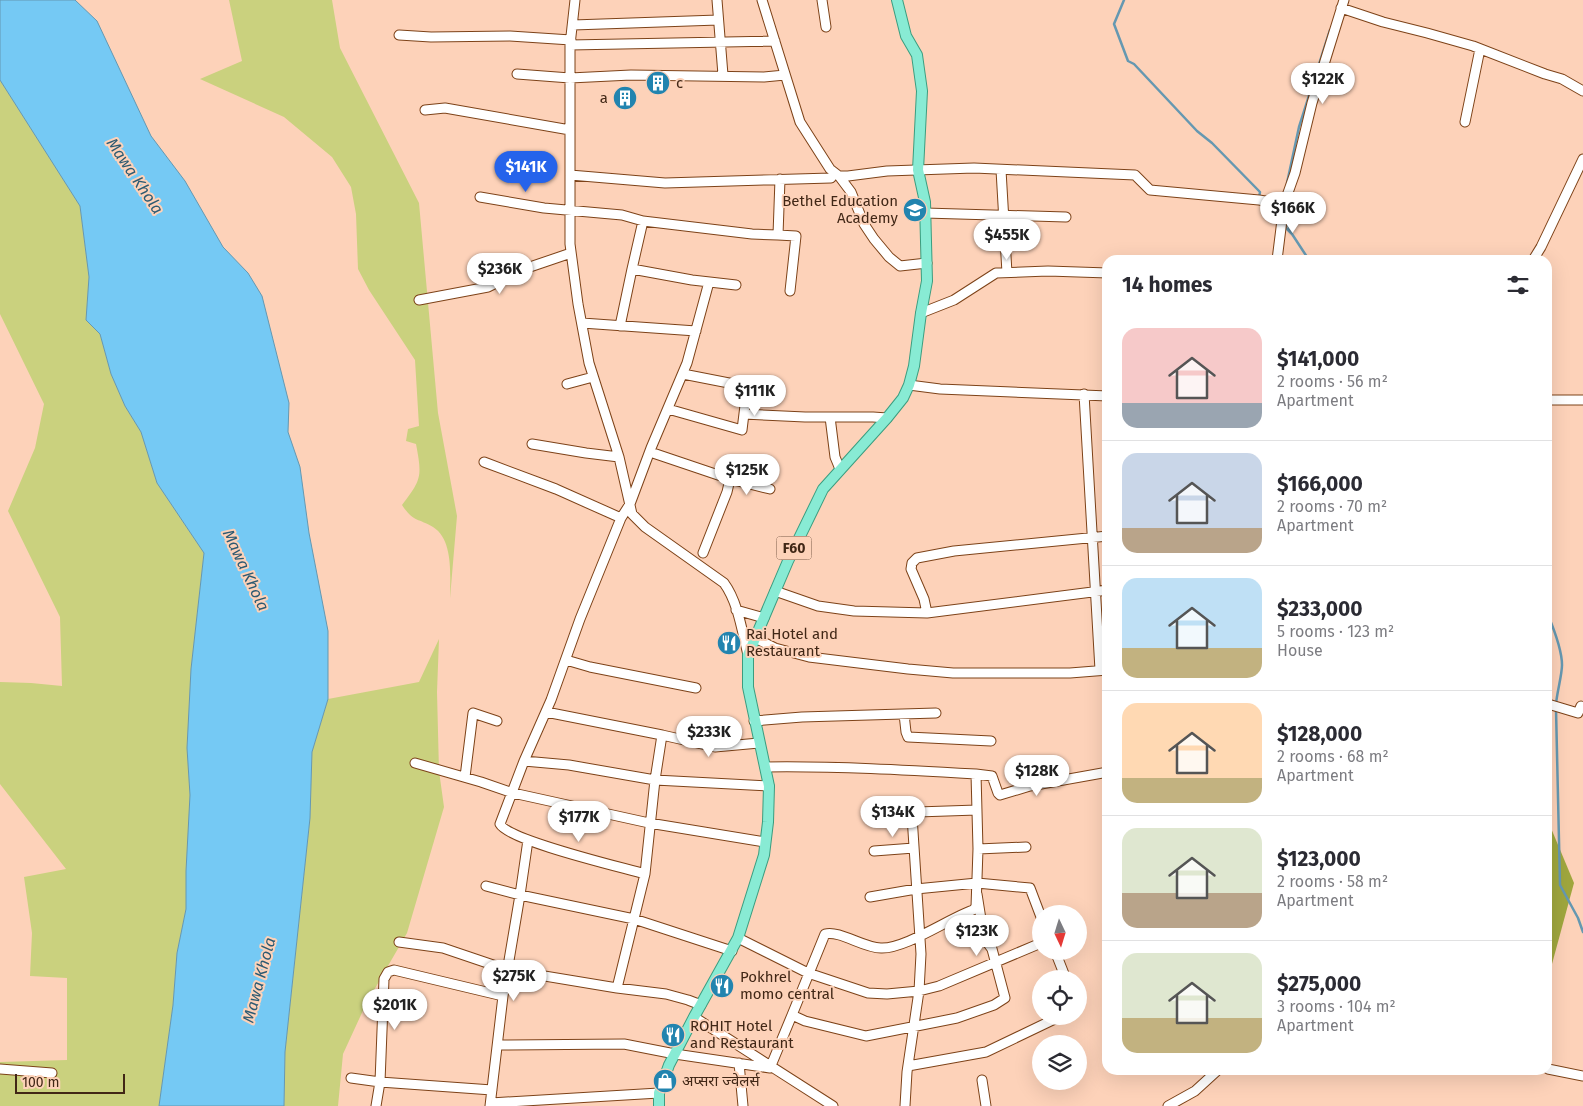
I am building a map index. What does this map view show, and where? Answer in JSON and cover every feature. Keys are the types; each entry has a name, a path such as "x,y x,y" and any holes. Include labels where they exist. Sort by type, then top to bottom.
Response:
{"main road":[{"name":"F60","path":"659,1106 659,1094 669,1065 738,938 764,855 768,822 769,786 748,687 748,655 775,591 823,489 903,398 914,366 927,281 926,213 918,170 922,91 917,56 906,36 897,0"}],"street":[{"path":"575,0 570,42 571,253 593,377 619,457 632,514 645,527 724,582 736,610 748,655"},
{"path":"717,0 723,75"},
{"path":"762,0 800,122 830,169 837,174 851,192 864,224 889,257 900,266 927,263"},
{"path":"822,0 826,27"},
{"path":"1280,255 1284,204 1295,173 1312,102 1343,4 1370,18 1480,49 1562,79 1583,91"},
{"path":"573,25 718,20"},
{"path":"399,34 431,37 510,36 570,42 775,41"},
{"path":"1466,122 1480,49"},
{"path":"517,74 570,78 723,75 764,77 785,75"},
{"path":"425,110 445,108 570,130"},
{"path":"1536,255 1583,159"},
{"path":"570,175 665,183 831,178 837,174 848,176 887,171 974,168 1055,171 1136,175 1150,190 1284,204"},
{"path":"1001,170 1007,273"},
{"path":"778,235 780,179"},
{"path":"480,197 544,208 622,215 643,221 752,234 796,236 790,291"},
{"path":"926,213 1066,216"},
{"path":"620,326 643,221"},
{"path":"419,300 488,287 524,269 571,253"},
{"path":"632,269 736,285"},
{"path":"921,313 954,300 996,273 1048,271 1102,274"},
{"path":"645,874 528,840 503,828 500,824 524,761 546,712 580,619 621,518 630,504 688,363 709,282"},
{"path":"582,323 696,331"},
{"path":"668,410 742,430 747,389 734,384 683,374"},
{"path":"567,384 593,377"},
{"path":"909,385 940,389 1102,396"},
{"path":"1084,394 1094,591 1102,654"},
{"path":"1552,400 1583,400"},
{"path":"744,414 887,418"},
{"path":"830,417 835,457 840,469"},
{"path":"532,444 586,454 619,457"},
{"path":"650,452 730,479 770,489"},
{"path":"484,462 556,489 621,518"},
{"path":"703,553 727,492 730,479"},
{"path":"927,613 924,599 911,569 912,563 917,558 954,551 1102,537"},
{"path":"775,591 818,606 854,611 927,613 1102,590"},
{"path":"736,610 764,618"},
{"path":"755,638 775,648 809,657 908,669 953,673 1070,673 1102,670"},
{"path":"566,660 590,667 696,688"},
{"path":"1552,705 1581,711"},
{"path":"546,712 714,747 759,743"},
{"path":"465,777 473,713 497,721"},
{"path":"904,714 908,737 991,741"},
{"path":"754,721 936,714"},
{"path":"617,988 645,874 649,823 662,735"},
{"path":"524,761 569,765 655,780 769,786"},
{"path":"415,764 465,777 512,793 649,823 765,842"},
{"path":"766,768 816,766 976,774 992,776 1000,795 1030,786 1102,773"},
{"path":"770,1068 825,934 828,933 871,947 883,948 920,936 976,907 978,849 976,774"},
{"path":"905,1106 908,1066 919,991 920,936 912,816 914,814 977,810"},
{"path":"528,840 503,996 490,1104 659,1094"},
{"path":"978,849 1026,847"},
{"path":"874,851 914,848"},
{"path":"870,897 916,889 977,883 1030,888 1036,905"},
{"path":"486,886 634,920 732,951"},
{"path":"792,1015 805,1021 866,1036 957,1018 1003,1001 1005,998 996,962 992,949 984,938 977,894"},
{"path":"738,938 808,973 868,993 887,994 919,991 939,986 1032,947"},
{"path":"399,942 443,948 508,970 666,994 701,1005"},
{"path":"376,1106 380,1082 384,979 388,972 394,970 503,996"},
{"path":"694,1017 770,1068 833,1106"},
{"path":"908,1066 986,1052 1042,1025"},
{"path":"498,1045 624,1044 675,1054 770,1068"},
{"path":"738,1063 743,1106"},
{"path":"0,1069 52,1073"},
{"path":"1552,1070 1583,1076"},
{"path":"1168,1106 1195,1091 1213,1075"},
{"path":"351,1078 380,1082 492,1090"},
{"path":"982,1080 986,1106"}],"green space":[{"path":"229,0 332,0 340,48 419,203 438,413 457,516 450,598 450,570 445,541 433,527 413,517 402,505 419,477 416,444 406,441 408,429 419,426 415,360 369,290 358,269 356,214 351,187 332,157 284,117 200,79 242,61"},
{"path":"0,80 80,206 89,277 86,320 100,334 111,374 125,406 141,432 157,483 204,553 191,669 187,748 190,795 186,909 177,953 173,1005 159,1106 0,1106 0,1062 67,1060 67,978 30,976 32,933 24,877 66,869 0,784 0,682 62,686 60,617 8,511 35,448 44,404 0,314"},
{"path":"439,639 437,692 439,771 444,807 407,933 366,1004 343,1054 338,1106 284,1106 285,1052 310,818 312,752 328,699 419,682"},
{"path":"1552,831 1574,883 1552,964"}],"water":[{"name":"Mawa Khola","path":"0,0 75,0 97,21 151,136 185,181 223,247 248,273 262,296 289,403 288,432 300,467 309,533 328,631 328,699 312,752 310,818 285,1052 284,1106 159,1106 173,1005 177,953 186,909 190,795 187,748 191,669 204,553 157,483 141,432 125,406 111,374 100,334 86,320 89,277 80,206 0,80"}],"waterway":[{"path":"1124,0 1114,24 1128,61 1134,64 1197,131 1212,143 1260,192 1259,198"},
{"path":"1287,183 1299,127 1330,30"},
{"path":"1264,204 1279,220"},
{"path":"1285,218 1292,234 1306,255"},
{"path":"1284,226 1292,234"},
{"path":"1552,626 1562,659 1556,704"},
{"path":"1556,709 1560,885 1578,918 1583,932"}],"place":[{"name":"c","path":"658,83"},
{"name":"a","path":"625,98"},
{"name":"Bethel Education Academy","path":"915,210"},
{"name":"Rai Hotel and Restaurant","path":"729,643"},
{"name":"Pokhrel momo central","path":"722,986"},
{"name":"ROHIT Hotel and Restaurant","path":"673,1035"},
{"name":"अप्सरा ज्वेलर्स","path":"665,1081"}]}
